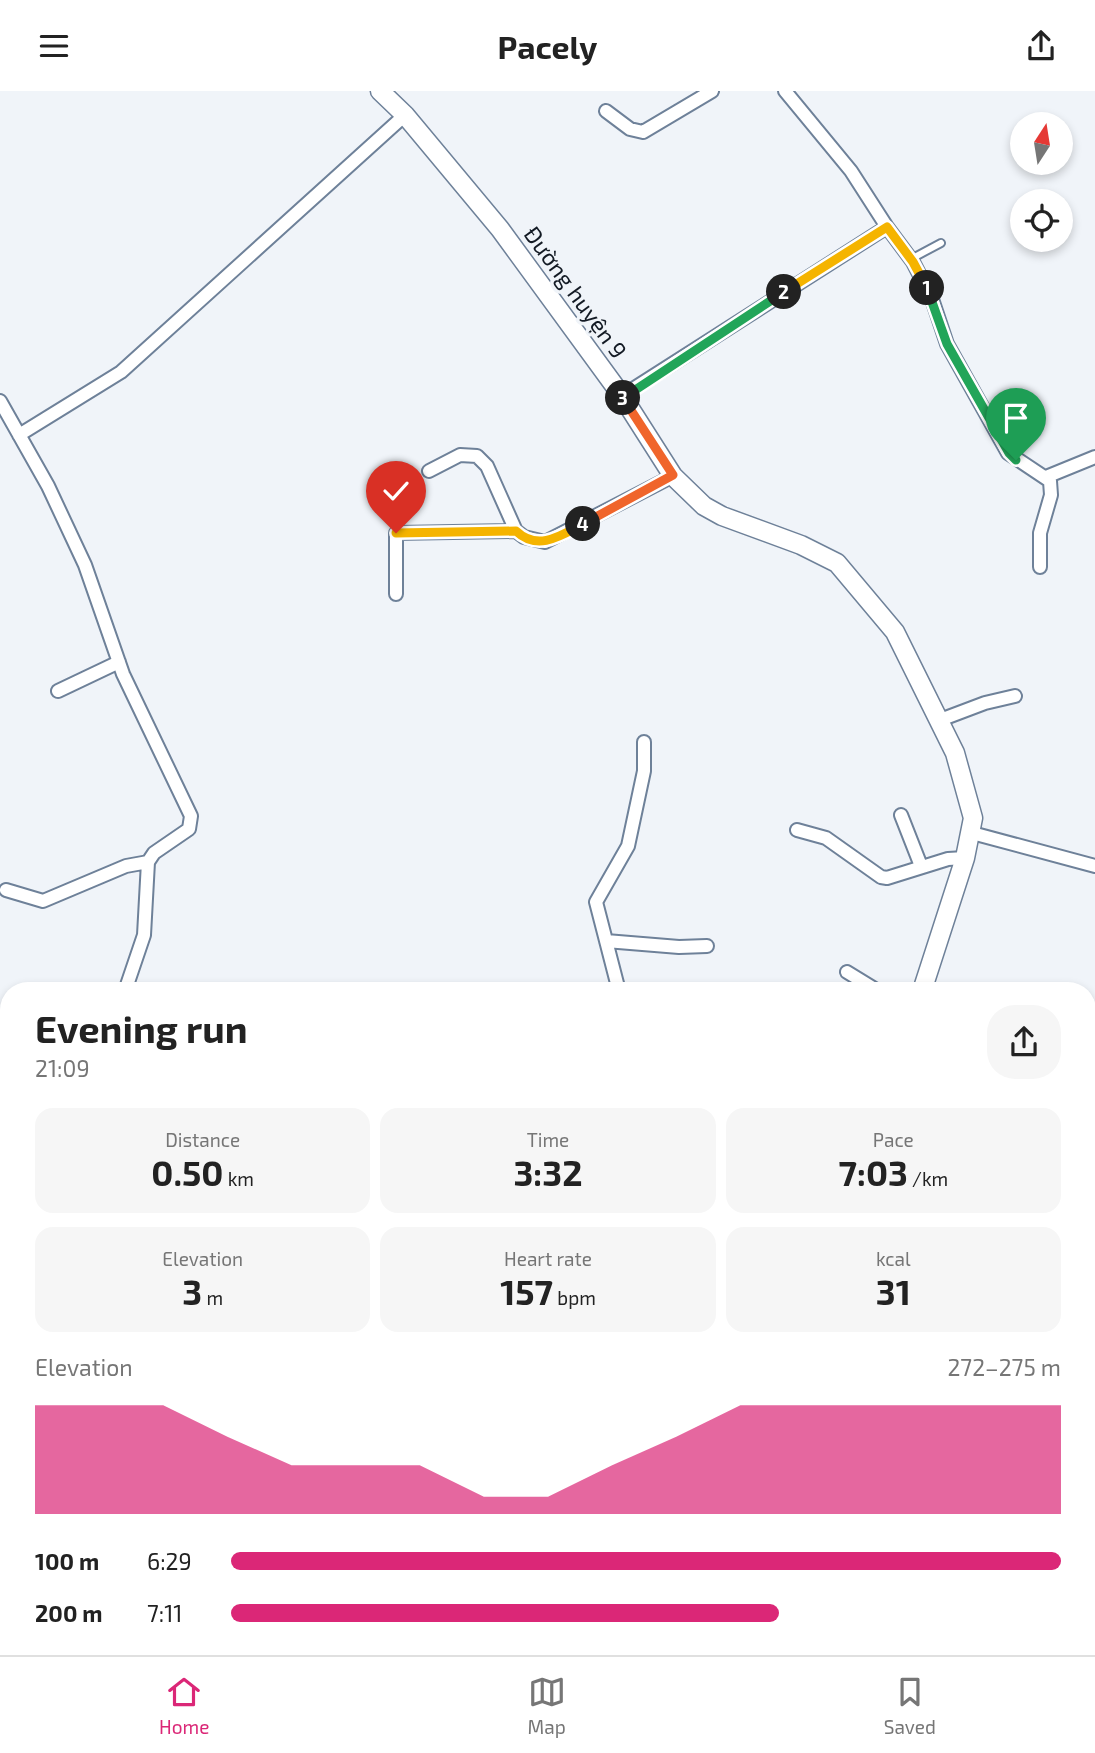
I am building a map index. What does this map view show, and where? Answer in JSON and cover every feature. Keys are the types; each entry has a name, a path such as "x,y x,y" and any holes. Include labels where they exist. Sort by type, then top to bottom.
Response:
{"street":[{"name":"Đường huyện 9","path":"380,91 405,115 500,229 622,396 673,475 704,506 722,516 800,545 837,563 895,632 940,720 966,784 973,818 965,858 925,982"},
{"path":"606,111 630,129 643,131 712,91"},
{"path":"785,91 851,171 911,259 932,299 947,344 1009,453 1027,468 1046,477 1052,488 1040,533 1040,567"},
{"path":"19,435 121,372 405,115"},
{"path":"622,396 887,227"},
{"path":"0,401 85,565 119,662 191,816 190,829 154,853 148,862 144,935 128,982"},
{"path":"429,471 460,455 477,456 486,466 516,531 524,537 551,541 673,475"},
{"path":"1046,477 1095,457"},
{"path":"396,594 396,533 516,531"},
{"path":"58,691 119,662"},
{"path":"940,720 985,703 1015,696"},
{"path":"617,982 597,902 628,846 644,771 644,742"},
{"path":"901,815 921,866"},
{"path":"797,830 826,838 881,877 887,878 921,866 965,858"},
{"path":"972,833 1095,866"},
{"path":"6,890 43,901 117,869 148,862"},
{"path":"606,941 678,947 707,946"},
{"path":"848,972 864,982"}],"lane":[{"path":"911,259 941,243"}],"route":[{"path":"396,533 516,531 524,537 551,541 673,475 622,396 887,227 913,262 932,299 947,344 972,383 1009,453 1016,460"}]}
